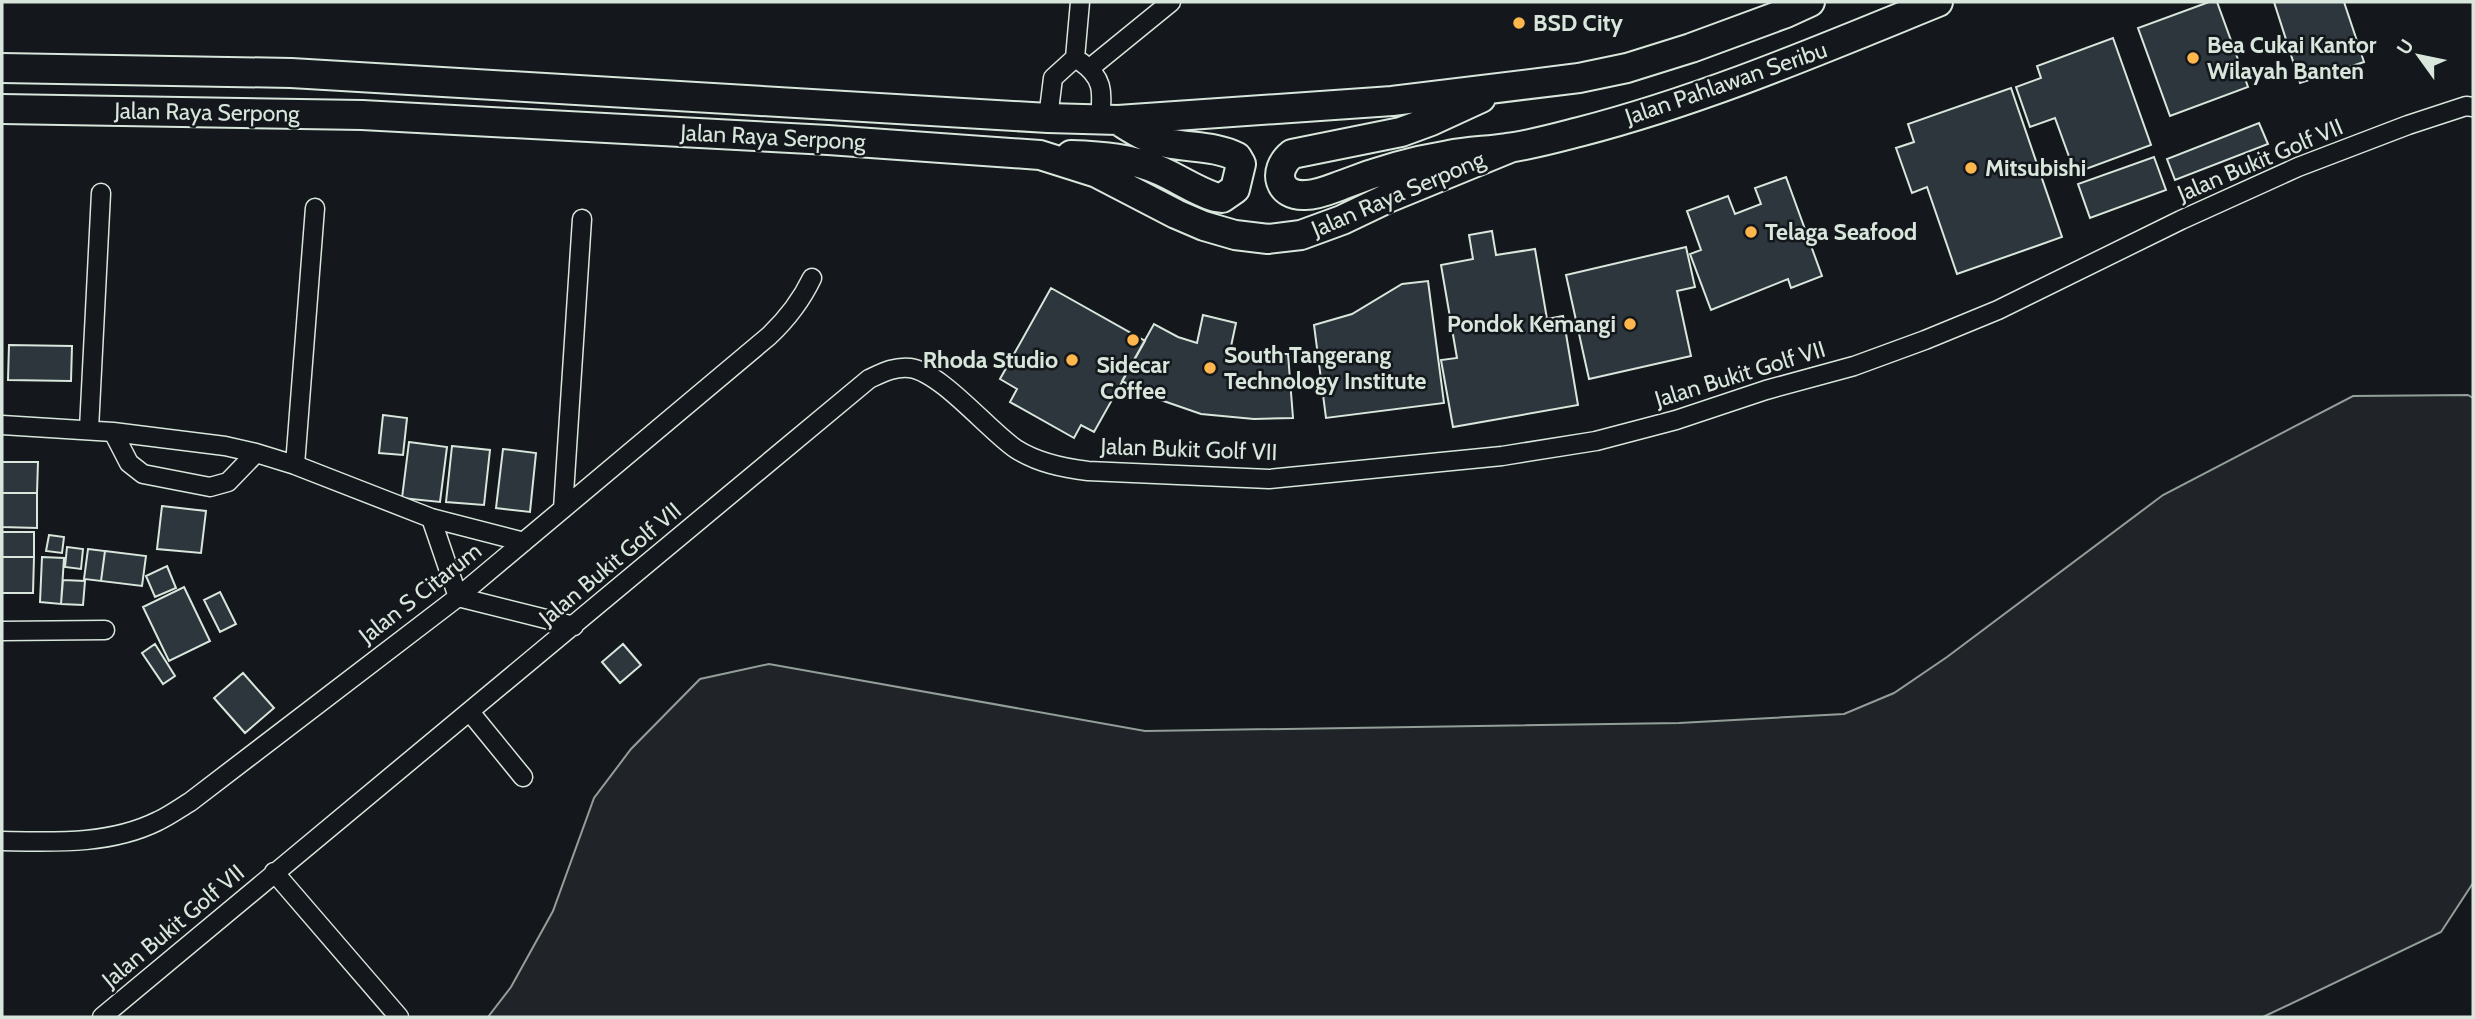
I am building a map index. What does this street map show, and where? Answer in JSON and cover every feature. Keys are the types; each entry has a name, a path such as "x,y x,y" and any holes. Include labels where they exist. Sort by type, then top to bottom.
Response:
{"main road":[{"name":"Jalan Pahlawan Seribu","path":"1503,88 1579,78 1627,68 1746,29 1810,2"},
{"name":"Jalan Pahlawan Seribu","path":"1510,148 1650,113 1766,72 1938,2"},
{"name":"Jalan Raya Serpong","path":"2,68 291,73 1109,120 1392,101 1503,88"},
{"path":"1503,88 1432,121 1401,132 1292,155 1284,160 1280,177 1282,187 1289,192 1307,195 1411,162 1451,154 1510,148"},
{"name":"Jalan Raya Serpong","path":"2,109 362,115 814,139 1040,155 1097,173 1176,215 1204,226 1235,235 1268,239 1301,235 1342,220 1388,198 1510,148"},
{"path":"1040,155 1098,156 1129,160 1215,197 1222,198 1235,189 1241,172 1237,157 1219,150 1152,139 1109,120"}],"street":[{"path":"1076,65 1080,2"},
{"path":"1048,118 1053,78 1171,2"},
{"path":"1076,65 1100,80 1109,120"},
{"name":"Jalan Bukit Golf VII","path":"109,1015 274,872 869,379 890,369 912,368 932,378 1016,449 1036,460 1062,468 1269,479 1502,456 1596,441 1854,366 1925,340 1998,310 2181,220 2298,167 2408,125 2466,106 2473,107"},
{"path":"89,429 101,193"},
{"path":"295,465 315,208"},
{"path":"563,509 582,219"},
{"name":"Jalan S Citarum","path":"2,841 81,841 156,822 190,802 458,597 524,542 778,327 802,300 812,278"},
{"path":"2,425 89,429 225,446 295,465 430,518 524,542"},
{"path":"113,432 129,463 143,474 210,487 228,482 256,453"},
{"path":"430,518 458,597 574,626"},
{"path":"2,631 105,630"},
{"path":"470,712 523,777"},
{"path":"274,872 399,1017"}],"shaded area":[{"path":"2468,395 2473,398 2473,883 2441,932 2263,1017 488,1017 511,987 553,911 594,798 631,749 700,679 769,664 1145,731 1679,723 1844,714 1894,693 1947,657 2163,495 2353,396"}],"building":[{"name":"Bea Cukai Kantor Wilayah Banten","path":"2209,2 2217,2 2248,87 2170,116 2138,28"},
{"path":"2274,2 2344,2 2364,62 2300,83"},
{"path":"2113,38 2151,145 2075,173 2055,118 2030,127 2016,87 2041,78 2037,66"},
{"name":"Mitsubishi","path":"2011,88 2062,237 1957,274 1927,187 1912,193 1896,148 1914,142 1908,124"},
{"path":"2259,123 2268,144 2175,180 2167,159"},
{"path":"2154,157 2166,190 2090,218 2078,184"},
{"name":"Telaga Seafood","path":"1786,177 1822,276 1791,288 1788,279 1711,310 1690,254 1701,250 1687,211 1728,196 1735,214 1761,204 1755,188"},
{"path":"1492,231 1496,255 1535,249 1547,319 1563,316 1578,405 1453,427 1441,360 1457,358 1441,265 1473,259 1469,235"},
{"name":"Pondok Kemangi","path":"1686,247 1695,287 1677,291 1691,356 1589,379 1566,275"},
{"path":"1428,281 1444,403 1326,418 1314,325 1352,314 1402,284"},
{"name":"Rhoda Studio","path":"1051,288 1145,341 1094,432 1081,425 1074,438 1010,402 1017,389 1000,379"},
{"name":"South Tangerang Technology Institute","path":"1203,315 1236,323 1230,351 1288,354 1293,418 1254,419 1201,414 1152,397 1122,381 1154,324 1178,337 1197,343"},
{"path":"9,345 72,346 71,381 8,380"},
{"path":"383,415 407,418 403,455 379,453"},
{"path":"409,442 447,447 440,502 402,498"},
{"path":"452,446 490,450 484,505 446,502"},
{"path":"503,449 536,453 530,512 496,508"},
{"path":"2,462 38,462 37,493 2,493"},
{"path":"2,493 37,493 37,528 2,527"},
{"path":"162,506 206,511 201,553 157,549"},
{"path":"2,532 34,532 34,557 2,557"},
{"path":"49,535 64,537 62,553 46,551"},
{"path":"67,547 83,549 81,569 65,567"},
{"path":"88,549 105,551 101,581 84,579"},
{"path":"105,551 146,556 142,586 101,581"},
{"path":"2,557 34,557 33,593 2,593"},
{"path":"42,557 64,558 61,604 40,602"},
{"path":"167,566 176,588 155,597 146,576"},
{"path":"63,580 85,581 83,605 61,604"},
{"path":"184,587 210,641 169,661 143,607"},
{"path":"220,592 236,624 220,632 204,600"},
{"path":"155,644 175,676 163,684 142,653"},
{"path":"623,644 641,665 620,683 602,662"},
{"path":"243,673 274,708 245,733 214,698"}],"place":[{"name":"BSD City","path":"1519,23"},
{"name":"Bea Cukai Kantor Wilayah Banten","path":"2193,58"},
{"name":"Mitsubishi","path":"1971,168"},
{"name":"Telaga Seafood","path":"1751,232"},
{"name":"Pondok Kemangi","path":"1630,324"},
{"name":"Sidecar Coffee","path":"1133,340"},
{"name":"Rhoda Studio","path":"1072,360"},
{"name":"South Tangerang Technology Institute","path":"1210,368"}]}
